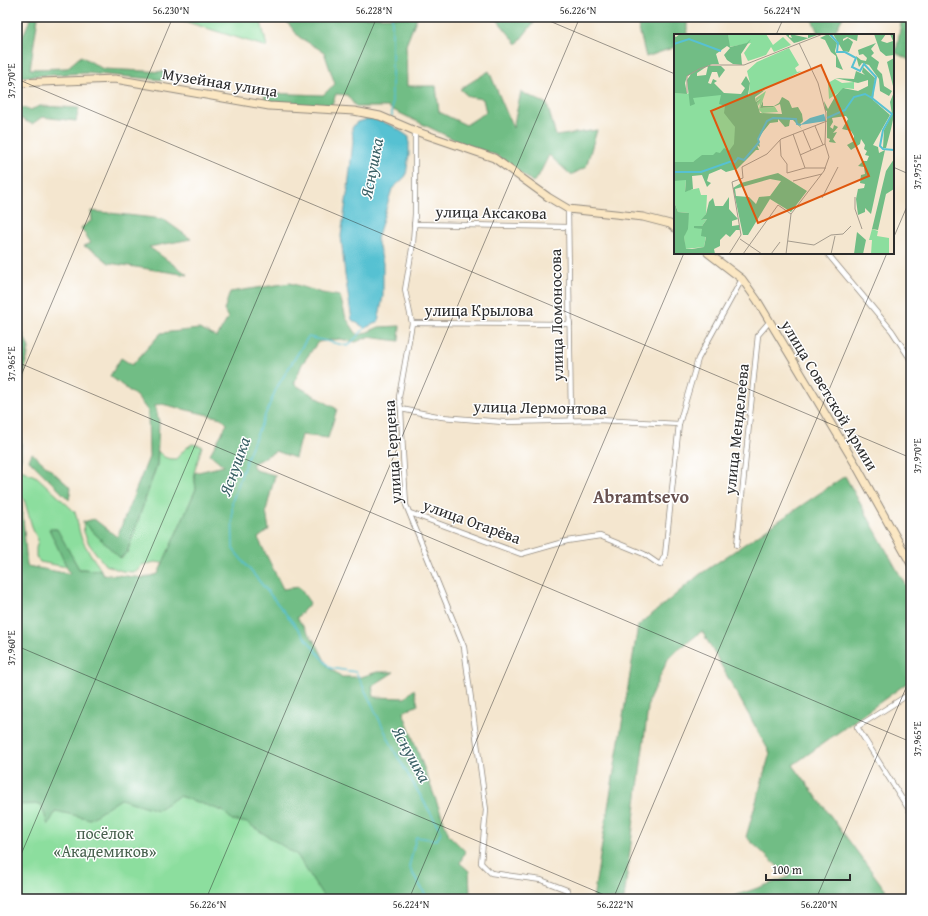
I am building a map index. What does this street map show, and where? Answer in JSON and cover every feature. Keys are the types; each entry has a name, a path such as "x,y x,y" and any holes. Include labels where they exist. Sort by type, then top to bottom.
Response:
{"street":[{"name":"Музейная улица","path":"17,83 115,79 269,106 367,113 380,116 415,131"},
{"path":"415,131 494,158 548,197 568,209 643,217 670,224 674,227"},
{"name":"улица Герцена","path":"415,131 414,224 404,290 412,323 399,397 401,409 406,505 464,647 486,810 481,863 491,873 541,880 567,890 568,899"},
{"name":"улица Ломоносова","path":"568,209 571,420"},
{"name":"улица Аксакова","path":"414,224 568,227"},
{"name":"улица Советской Армии","path":"709,254 742,280 757,300 857,467 911,564"},
{"path":"828,254 892,332 911,360"},
{"path":"678,424 698,359 742,280"},
{"name":"улица Менделеева","path":"737,544 758,335 770,321"},
{"name":"улица Крылова","path":"412,323 570,324"},
{"name":"улица Лермонтова","path":"401,409 442,417 503,422 598,420 678,424"},
{"name":"улица Огарёва","path":"410,513 521,554 568,541 600,536 644,554 660,564 665,555 678,424"},
{"path":"911,693 857,727 911,813"}],"green space":[{"path":"31,17 38,17 30,69 67,68 81,56 103,69 167,72 164,80 85,73 17,77 17,50"},
{"path":"171,17 260,17 267,47"},
{"path":"283,17 417,17 406,45 407,86 436,86 439,112 466,125 486,112 483,99 469,97 460,89 489,71 513,128 521,92 547,104 556,136 597,130 586,167 571,175 549,155 538,177 533,182 496,155 468,146 387,107 356,107 347,95 336,94 331,107 265,101 264,93 323,95 335,84 324,52 299,37"},
{"path":"495,17 538,17 517,44"},
{"path":"636,17 687,17 687,34 674,34 674,47 646,57"},
{"path":"811,17 843,17 834,34 819,34"},
{"path":"902,17 911,17 911,61 896,53"},
{"path":"17,106 30,110 40,106 79,108 76,121 42,117 32,124 17,117"},
{"path":"91,211 163,219 191,239 149,247 188,275 109,263 94,251 84,246 91,243 81,228 92,220"},
{"path":"290,283 322,293 340,296 346,318 358,336 379,327 400,326 399,341 368,337 356,342 340,339 318,342 302,364 294,384 337,409 328,438 301,435 295,458 276,451 252,464 255,470 275,475 266,511 269,530 258,538 283,589 299,587 310,603 297,618 317,645 328,667 342,677 361,677 377,672 394,672 372,686 374,697 405,698 414,689 418,705 403,712 449,835 465,851 460,863 469,871 470,894 477,899 325,899 297,855 247,823 232,820 223,811 179,796 157,810 121,799 90,819 56,811 48,825 41,804 17,805 17,469 19,469 27,566 70,574 49,529 57,529 79,569 101,570 103,575 144,578 158,574 196,489 194,473 224,466 210,454 227,424 221,418 162,404 155,405 159,422 157,464 127,553 120,558 83,522 94,519 117,537 149,457 148,411 136,396 110,376 121,358 132,365 161,333 199,329 217,337 228,318 224,310 230,292"},
{"path":"17,320 20,320 22,331 29,348 22,385 17,386"},
{"path":"17,398 21,398 21,458 19,464 17,463"},
{"path":"192,444 202,446 194,473 196,489 163,563 155,562 142,565 138,570 132,572 122,571 105,565 89,544 84,532 83,522 121,558 127,553 157,465 158,451 166,458 176,459"},
{"path":"32,453 71,488 69,500 29,460"},
{"path":"19,469 37,477 75,512 81,537 101,570 79,569 56,529 50,530 67,567 40,562 36,557 38,540 22,497"},
{"path":"845,476 911,595 911,680 793,765 892,899 726,899 789,877 746,837 770,753 702,631 669,657 649,700 624,899 593,899 638,626 699,575"},
{"name":"посёлок «Академиков»","path":"17,792 271,794 333,899 17,899"}],"water":[{"path":"373,118 393,126 409,137 409,154 406,176 392,189 377,239 383,263 383,296 378,322 365,328 352,320 341,236 353,141 352,128 357,122"}],"waterway":[{"name":"Яснушка","path":"392,17 392,116"},
{"name":"Яснушка","path":"365,326 365,328 348,346 308,337 277,387 249,453 232,502 233,549 330,668 356,672 395,752 441,831 437,840 416,837 409,867 428,899"}],"district":[{"name":"Abramtsevo","path":"641,496"}]}
